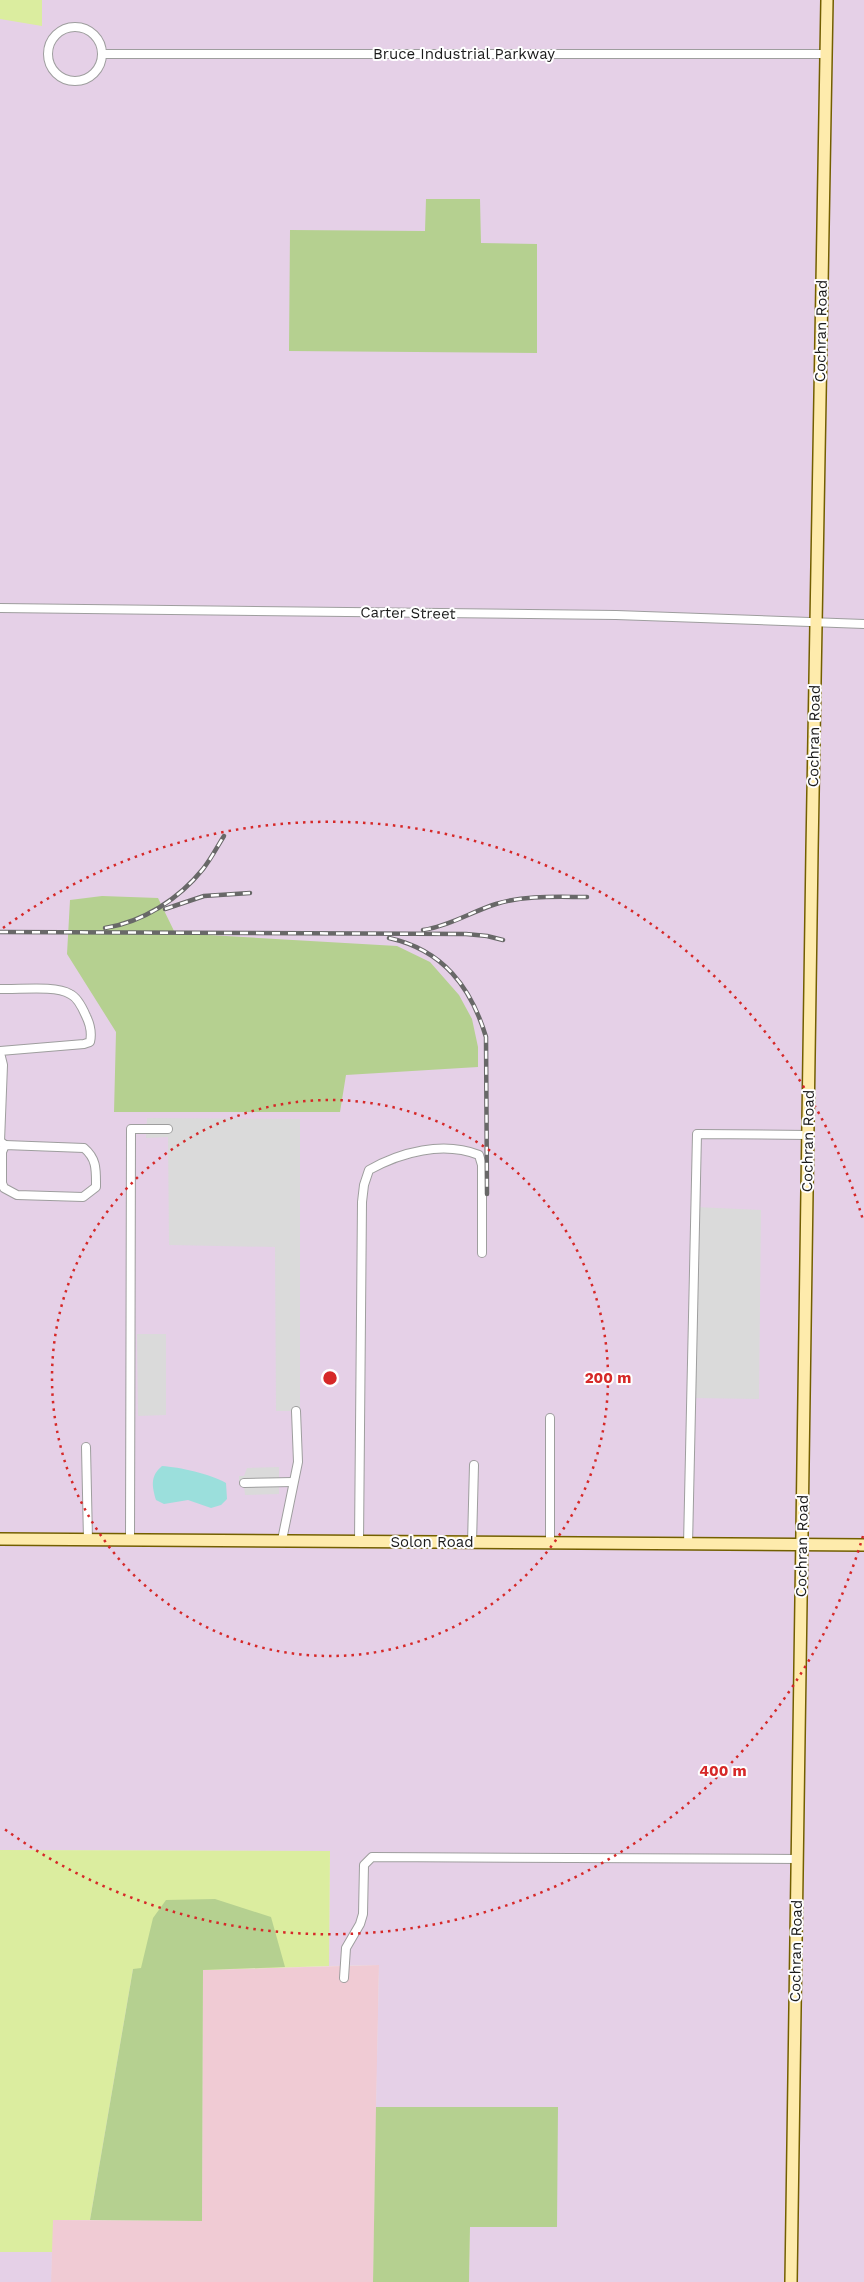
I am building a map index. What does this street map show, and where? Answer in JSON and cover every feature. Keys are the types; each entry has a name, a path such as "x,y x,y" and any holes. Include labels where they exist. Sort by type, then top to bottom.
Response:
{"street":[{"name":"Cochran Road","path":"792,2282 808,1135 827,0"},
{"path":"76,27 84,28 97,38 102,54 101,63 97,71 81,81 63,79 50,66 47,57 48,48 58,32 76,27"},
{"name":"Bruce Industrial Parkway","path":"102,54 826,54"},
{"name":"Carter Street","path":"0,608 616,616 864,624"},
{"path":"0,989 58,990 72,994 83,1008 90,1023 91,1037 90,1042 84,1044 0,1052 3,1065 0,1141 5,1146 84,1148 91,1154 96,1164 96,1186 83,1197 17,1196 10,1193 2,1183 2,1152 5,1146"},
{"path":"130,1540 131,1129 168,1129"},
{"path":"688,1544 697,1134 808,1135"},
{"path":"360,1542 362,1202 364,1184 369,1170 425,1149 441,1148 479,1155 482,1165 482,1253"},
{"path":"282,1540 298,1462 296,1411"},
{"path":"550,1418 550,1544"},
{"path":"86,1447 88,1540"},
{"path":"472,1543 474,1465"},
{"path":"244,1482 293,1482"},
{"name":"Solon Road","path":"0,1539 864,1545"},
{"path":"344,1978 346,1948 360,1924 363,1914 364,1865 372,1857 798,1859"}],"shaded area":[{"path":"0,0 864,0 864,2282 469,2282 470,2227 558,2107 376,2107 379,1965 329,1966 330,1851 0,1850"},
{"path":"147,1118 300,1119 300,1411 276,1411 275,1247 169,1245 168,1137 146,1138"},
{"path":"695,1207 761,1210 759,1399 691,1398"},
{"path":"137,1334 166,1334 166,1415 138,1416"},
{"path":"279,1467 279,1494 245,1495 244,1486 239,1485 239,1476 244,1476 247,1468"},
{"path":"379,1965 373,2282 51,2282 52,2220 202,2221 203,1970"},
{"path":"0,2252 52,2252 51,2282 0,2282"}],"green space":[{"path":"0,0 42,0 42,26 0,19"},
{"path":"426,199 480,199 481,243 537,244 537,353 289,351 290,230 425,231"},
{"path":"102,896 158,898 175,933 397,946 430,962 459,995 472,1019 478,1047 478,1067 346,1075 340,1112 114,1112 116,1032 67,954 70,900"},
{"path":"0,1850 330,1851 329,1966 203,1970 133,1969 90,2220 53,2220 52,2252 0,2252"},
{"path":"215,1899 271,1917 285,1967 203,1970 202,2221 90,2220 133,1969 141,1968 153,1918 166,1900"},
{"path":"376,2107 558,2107 557,2227 470,2227 469,2282 373,2282"}],"water":[{"path":"162,1466 195,1472 226,1483 227,1499 221,1505 211,1508 188,1500 164,1504 156,1500 153,1481 155,1474"}],"railway":[{"path":"105,928 146,915 183,890 203,869 224,836"},
{"path":"165,909 204,896 250,893"},
{"path":"423,930 451,922 507,901 541,897 587,897"},
{"path":"0,932 466,934 503,940"},
{"path":"389,938 408,944 439,961 463,987 480,1019 486,1037 487,1194"}]}
